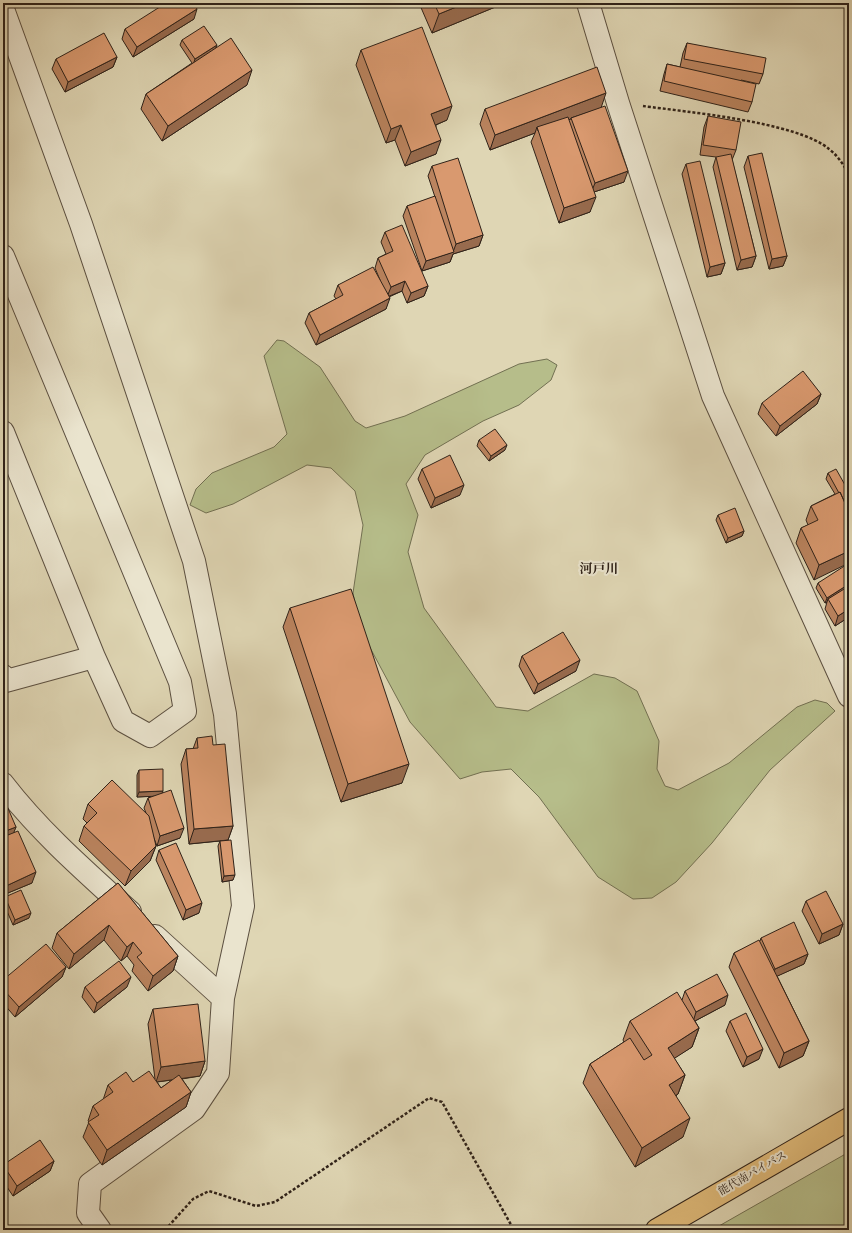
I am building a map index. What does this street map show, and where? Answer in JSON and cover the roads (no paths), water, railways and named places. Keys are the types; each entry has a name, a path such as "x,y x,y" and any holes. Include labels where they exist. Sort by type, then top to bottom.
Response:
{"highway":[{"name":"能代南バイパス","path":"657,1230 849,1118"}],"street":[{"path":"588,3 618,103 713,396 849,696"},
{"path":"3,9 81,224 194,561 225,714 243,906 223,998 218,1073 194,1109 90,1184 88,1213 100,1230"},
{"path":"3,256 180,682 185,711 150,736 123,721 94,657 3,432"},
{"path":"3,676 6,681 94,657"},
{"path":"3,784 10,804 223,998"}],"district":[{"name":"河戸川","path":"599,570"}]}
